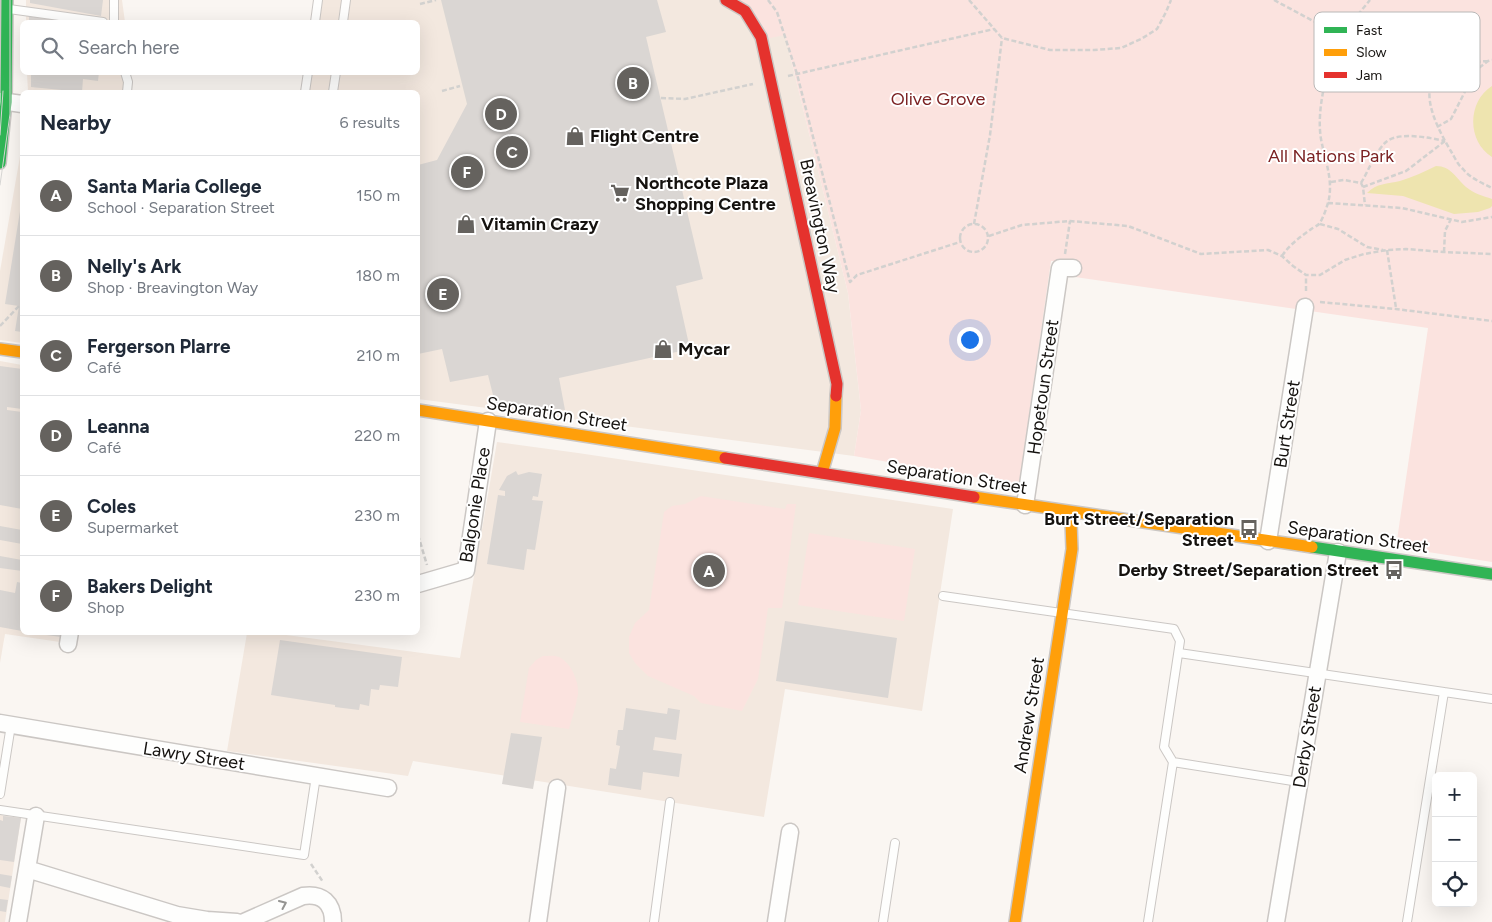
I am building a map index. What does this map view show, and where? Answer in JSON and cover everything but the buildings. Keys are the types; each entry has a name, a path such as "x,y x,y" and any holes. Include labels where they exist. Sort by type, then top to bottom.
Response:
{"street":[{"name":"Breavington Way","path":"726,0 745,11 761,37 837,384 835,428 822,473"},
{"path":"0,162 10,102 7,5"},
{"name":"Hopetoun Street","path":"1025,505 1062,266"},
{"name":"Burt Street","path":"1268,542 1305,307"},
{"path":"0,349 20,352"},
{"name":"Separation Street","path":"420,410 1025,505 1492,574"},
{"name":"Balgonie Place","path":"425,582 466,570 488,421"},
{"name":"Andrew Street","path":"1015,922 1072,549 1071,522 1073,512"},
{"name":"Derby Street","path":"1276,922 1338,552"},
{"name":"Lawry Street","path":"5,724 388,788"},
{"path":"538,922 558,788"},
{"path":"18,922 36,816"},
{"path":"776,922 790,832"},
{"path":"27,870 177,915 237,922"},
{"path":"244,922 303,896 317,896 324,900 329,905 332,913 332,922"}],"lane":[{"path":"114,0 114,20"},
{"path":"315,20 318,0"},
{"path":"342,20 346,0"},
{"path":"7,5 92,20"},
{"path":"126,75 128,82 126,90"},
{"path":"304,90 307,75"},
{"path":"333,90 336,75"},
{"path":"430,405 443,414"},
{"path":"943,596 1174,629 1180,641 1179,653 1164,747 1173,762 1148,922"},
{"path":"1179,653 1492,699"},
{"path":"1407,922 1444,692"},
{"path":"0,794 5,724"},
{"path":"1173,762 1299,782"},
{"path":"0,810 304,855 316,776"},
{"path":"654,922 670,802"},
{"path":"883,922 895,843"}],"path":[{"path":"420,4 436,0"},
{"path":"768,0 777,12 795,74 848,280 850,282 857,275 960,242"},
{"path":"969,0 1002,38 1050,50 1121,48 1142,39 1157,29 1171,0"},
{"path":"1274,0 1314,21"},
{"path":"1360,12 1370,0"},
{"path":"795,74 994,29"},
{"path":"974,224 990,135 1002,38"},
{"path":"661,98 685,99 770,80"},
{"path":"442,92 460,86"},
{"path":"1282,256 1289,246 1319,224 1328,203 1331,182 1321,138 1320,116 1325,92"},
{"path":"1430,92 1432,110 1445,141 1463,169 1477,180 1492,188"},
{"path":"1438,126 1451,119 1465,92"},
{"path":"1361,183 1387,141 1405,136 1445,141"},
{"path":"1363,187 1406,171 1445,141"},
{"path":"1331,182 1344,180 1361,183"},
{"path":"1361,183 1365,206"},
{"path":"1328,203 1402,208 1462,222 1492,217"},
{"path":"1444,252 1445,231 1450,219"},
{"path":"989,236 1022,224 1070,221 1128,226 1201,254 1268,250 1282,256 1306,275 1320,274 1345,260 1387,250 1406,249 1492,254"},
{"path":"1062,266 1070,221"},
{"path":"970,224 974,224 982,226 989,236 987,245 980,251 970,252 963,247 960,238 962,229 970,224"},
{"path":"1319,224 1338,229 1367,247 1387,250"},
{"path":"1387,250 1396,309"},
{"path":"1321,302 1492,321"},
{"path":"0,326 19,306"},
{"path":"420,548 425,582"},
{"path":"304,855 326,886 324,900"}],"shaded area":[{"path":"26,0 122,0 125,20 26,20"},
{"name":"Northcote Plaza Shopping Centre","path":"322,0 738,0 785,35 848,293 861,410 854,456 420,399 420,90 307,90 310,75 420,75 420,20 318,20"},
{"path":"27,75 131,75 131,90 28,90"},
{"path":"1492,86 1492,157 1478,141 1474,132 1473,121 1474,111 1478,102"},
{"path":"20,156 20,343 0,340 0,271"},
{"path":"1436,166 1446,168 1466,187 1492,199 1492,206 1478,212 1454,214 1403,196 1367,193 1378,186 1400,181"},
{"path":"0,361 20,365 20,635 62,635 60,642 5,634 0,663"},
{"path":"497,442 953,509 922,711 785,689 764,817 413,761 408,776 227,751 247,635 286,635 460,658"},
{"path":"0,815 21,818 5,922 0,922"}],"green space":[{"name":"All Nations Park","path":"738,0 1492,0 1492,562 1396,547 1428,328 1075,277 1077,263 1051,261 1019,485 854,456 861,410 848,293 785,35 770,38"},
{"path":"701,496 785,509 787,504 796,504 782,608 768,608 758,679 742,711 701,703 694,696 648,676 635,663 629,653 629,637 635,623 649,610 664,512 672,506 685,504"},
{"path":"809,533 915,549 904,621 798,605"},
{"path":"543,656 559,657 567,663 576,678 578,694 569,729 520,722 529,668 536,660"}],"tram line":[{"path":"0,185 10,114 10,0"},
{"path":"0,135 3,91"}],"traffic: fast":[{"path":"0,163 6,102 7,0"},
{"path":"1312,547 1492,574"}],"traffic: slow":[{"path":"0,349 20,352"},
{"path":"822,473 835,428 836,396"},
{"path":"420,410 725,458"},
{"path":"974,497 1312,547"},
{"path":"1015,922 1072,549 1071,522 1073,512"}],"traffic: jam":[{"path":"726,0 745,11 761,37 837,384 836,396"},
{"path":"725,458 974,497"}],"place":[{"name":"Nelly's Ark","path":"633,83"},
{"name":"Leanna","path":"501,114"},
{"name":"Flight Centre","path":"575,136"},
{"name":"Fergerson Plarre","path":"512,152"},
{"name":"Bakers Delight","path":"467,172"},
{"name":"Northcote Plaza Shopping Centre","path":"620,193"},
{"name":"Vitamin Crazy","path":"466,224"},
{"name":"Coles","path":"443,294"},
{"name":"Mycar","path":"663,349"},
{"name":"Burt Street/Separation Street","path":"1249,529"},
{"name":"Derby Street/Separation Street","path":"1394,570"},
{"name":"Santa Maria College","path":"709,571"}],"park label":[{"name":"Olive Grove","path":"938,99"}]}
